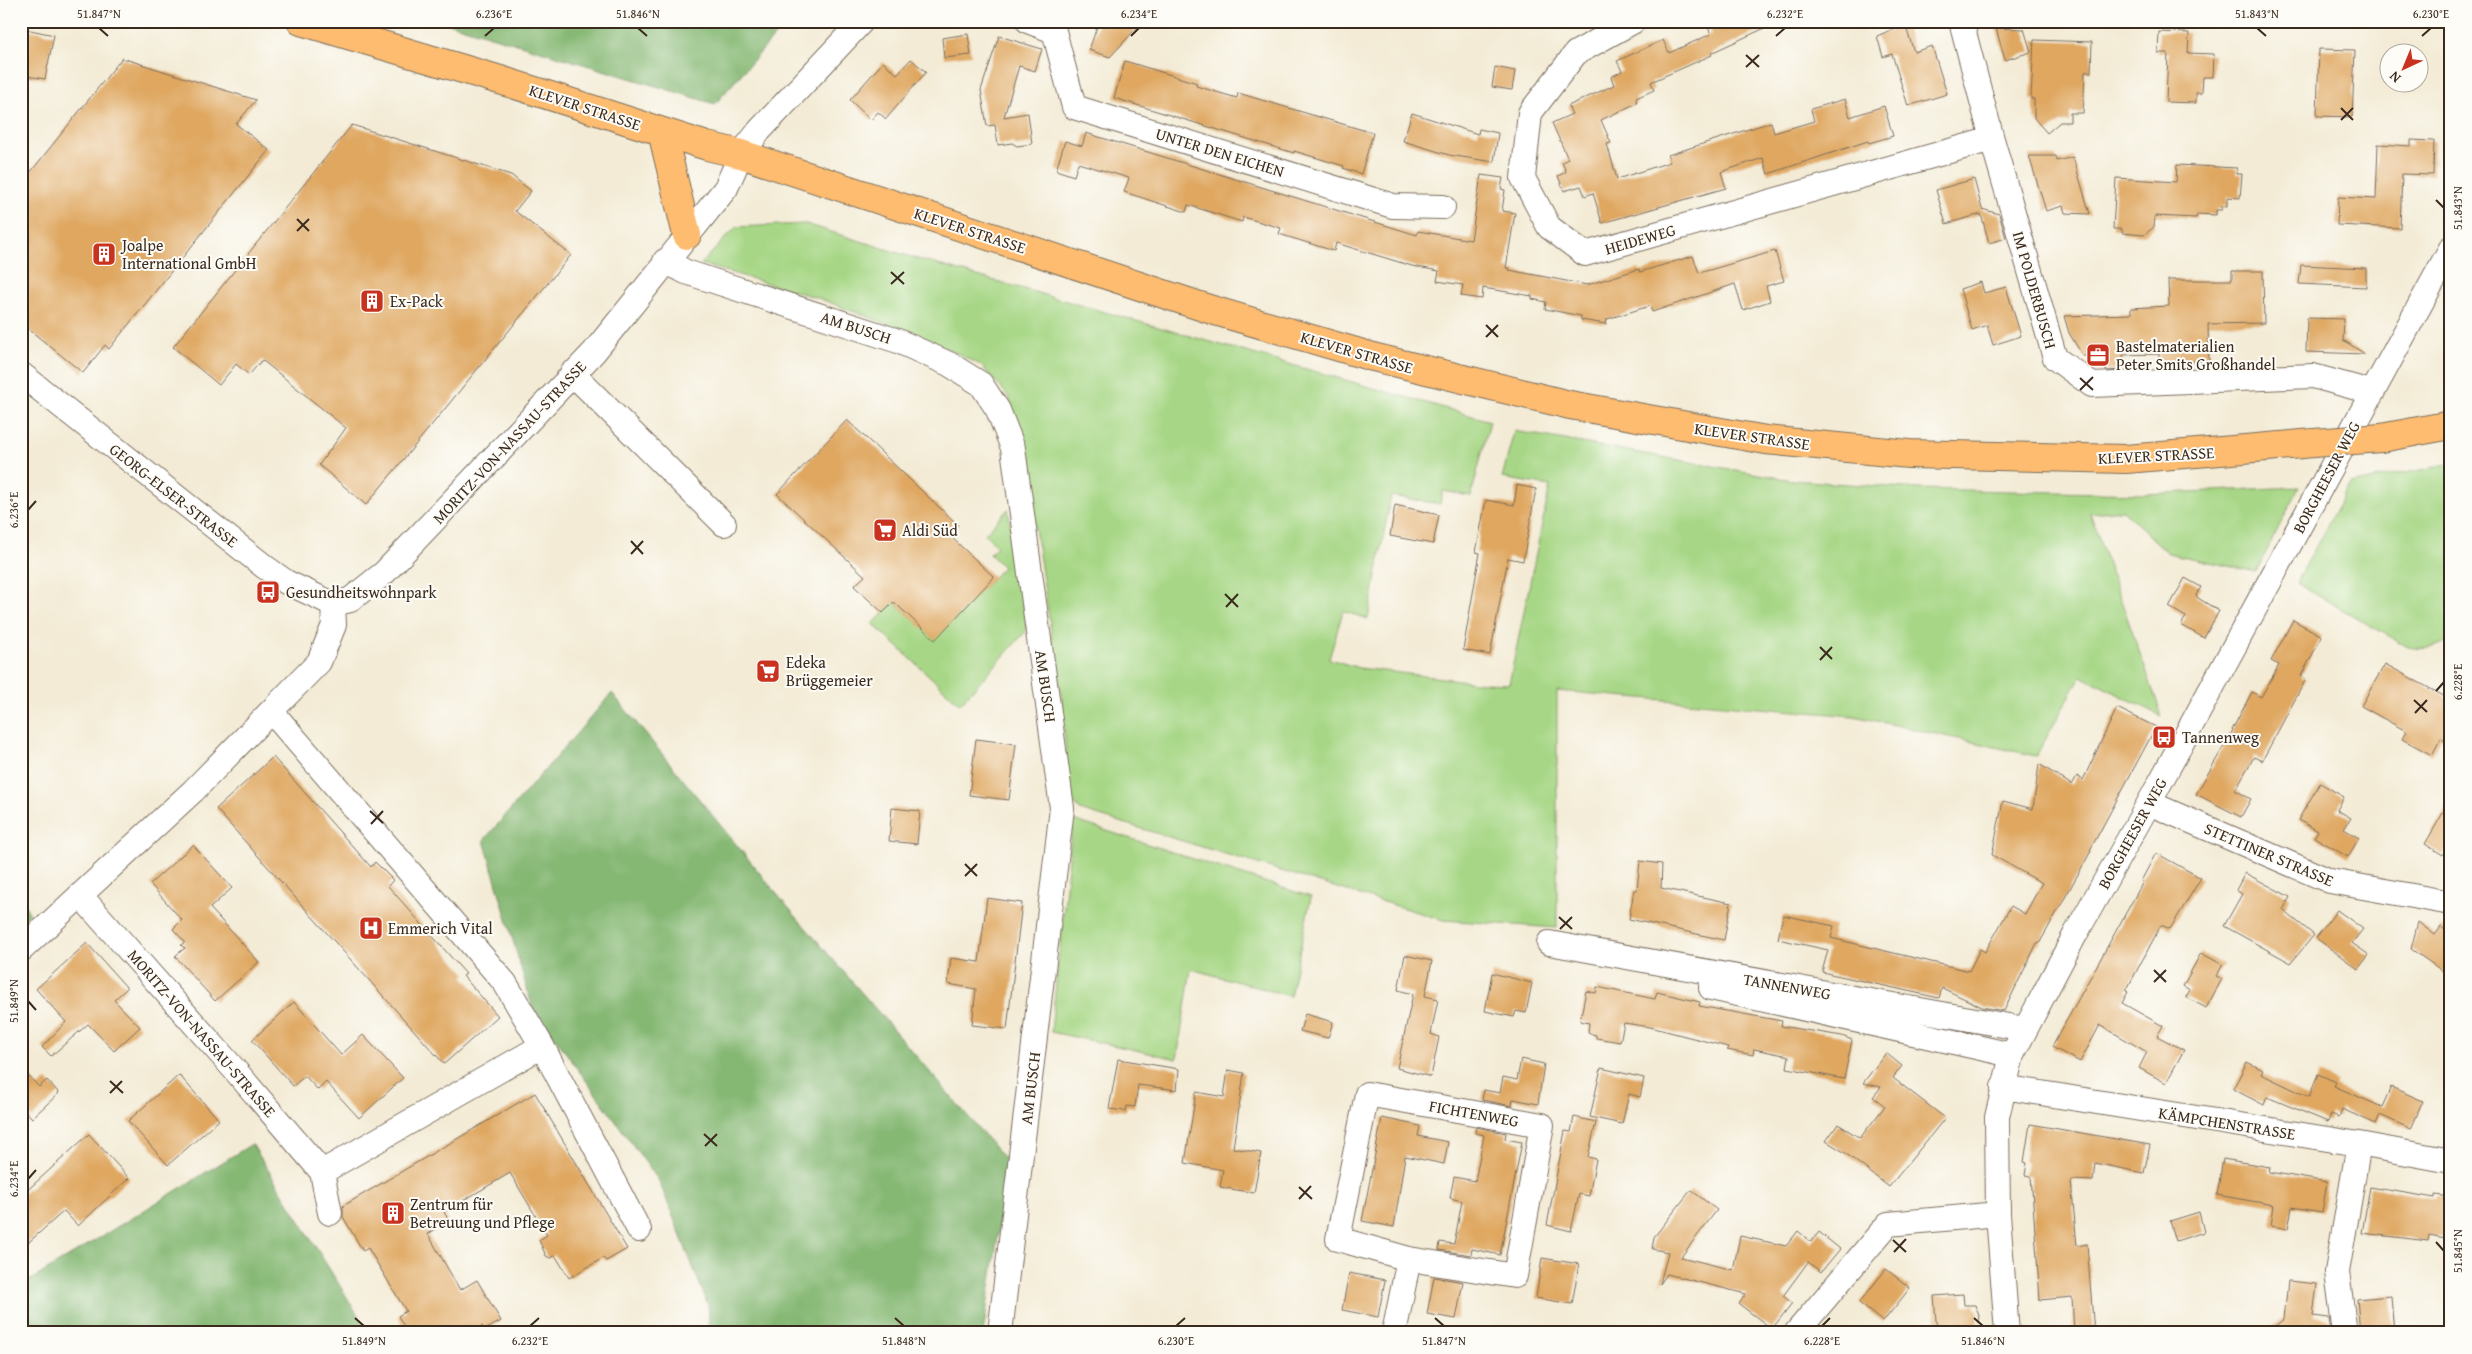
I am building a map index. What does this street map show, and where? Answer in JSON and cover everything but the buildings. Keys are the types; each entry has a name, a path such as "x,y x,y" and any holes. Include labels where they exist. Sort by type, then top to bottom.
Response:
{"main road":[{"name":"KLEVER STRASSE","path":"301,21 500,80 662,132 741,154 1212,310 1373,357 1570,405 1766,440 1909,454 2126,459 2381,438 2451,425"},
{"path":"662,132 687,235"}],"street":[{"name":"MORITZ-VON-NASSAU-STRASSE","path":"333,604 350,600 384,573 594,352 726,188 741,154 759,131 862,21"},
{"name":"UNTER DEN EICHEN","path":"1028,21 1058,26 1074,107 1393,206 1443,207"},
{"name":"HEIDEWEG","path":"1634,21 1576,53 1530,113 1522,178 1549,227 1585,254 1992,139"},
{"name":"IM POLDERBUSCH","path":"1961,21 1992,139 2055,358 2092,385 2313,376 2371,392"},
{"name":"BORGHEESER WEG","path":"2007,1333 1998,1214 1997,1117 2012,1055 2076,933 2149,803 2451,248"},
{"name":"AM BUSCH","path":"665,262 686,272 898,341 949,364 981,384 998,410 1013,448 1062,808 1000,1333"},
{"path":"572,373 724,524"},
{"name":"GEORG-ELSER-STRASSE","path":"21,374 265,567 286,582 333,604"},
{"path":"21,950 184,800 319,662 334,625 333,604"},
{"path":"272,712 505,983 542,1046 639,1230"},
{"name":"STETTINER STRASSE","path":"2149,803 2330,882 2451,903"},
{"name":"MORITZ-VON-NASSAU-STRASSE","path":"80,895 322,1172 330,1214"},
{"name":"TANNENWEG","path":"1548,942 2025,1029"},
{"name":"TANNENWEG","path":"1648,974 2012,1055"},
{"path":"322,1172 542,1046"},
{"name":"KÄMPCHENSTRASSE","path":"2003,1087 2359,1144 2451,1162"},
{"name":"FICHTENWEG","path":"1367,1094 1542,1125 1515,1276 1409,1259 1338,1239 1367,1094"},
{"path":"2345,1333 2336,1272 2359,1144"},
{"path":"1796,1333 1888,1224 1998,1214"},
{"path":"1394,1333 1409,1259"}],"green space":[{"path":"441,21 788,21 715,104"},
{"path":"806,224 921,260 1490,421 1471,496 1443,491 1440,504 1391,496 1368,619 1343,611 1329,659 1359,668 1484,683 1509,684 1550,486 1502,478 1514,431 1792,480 1918,489 2143,494 2299,487 2256,572 2168,553 2123,510 2090,513 2162,716 2081,676 2036,756 1854,716 1557,691 1557,928 1443,920 1080,810 1070,798 1061,695 1024,457 1009,397 981,365 929,340 818,298 701,264 736,227"},
{"path":"2451,464 2451,638 2430,648 2408,647 2296,583 2350,484"},
{"path":"1008,509 1027,630 960,704 873,624 894,602 935,639 1003,567 990,554 997,546 985,534"},
{"path":"612,693 781,899 1009,1164 983,1333 710,1333 708,1305 659,1181 532,1006 484,840"},
{"path":"1073,820 1311,897 1290,996 1191,969 1177,1059 1051,1032"},
{"path":"21,899 30,914 21,923"},
{"path":"252,1144 369,1333 33,1333 21,1313 21,1286"}],"place":[{"name":"Joalpe International GmbH","path":"104,254"},
{"name":"Ex-Pack","path":"372,301"},
{"name":"Bastelmaterialien Peter Smits Großhandel","path":"2098,355"},
{"name":"Aldi Süd","path":"885,530"},
{"name":"Gesundheitswohnpark","path":"268,592"},
{"name":"Edeka Brüggemeier","path":"768,671"},
{"name":"Tannenweg","path":"2164,737"},
{"name":"Emmerich Vital","path":"371,928"},
{"name":"Zentrum für Betreuung und Pflege","path":"393,1213"}]}
